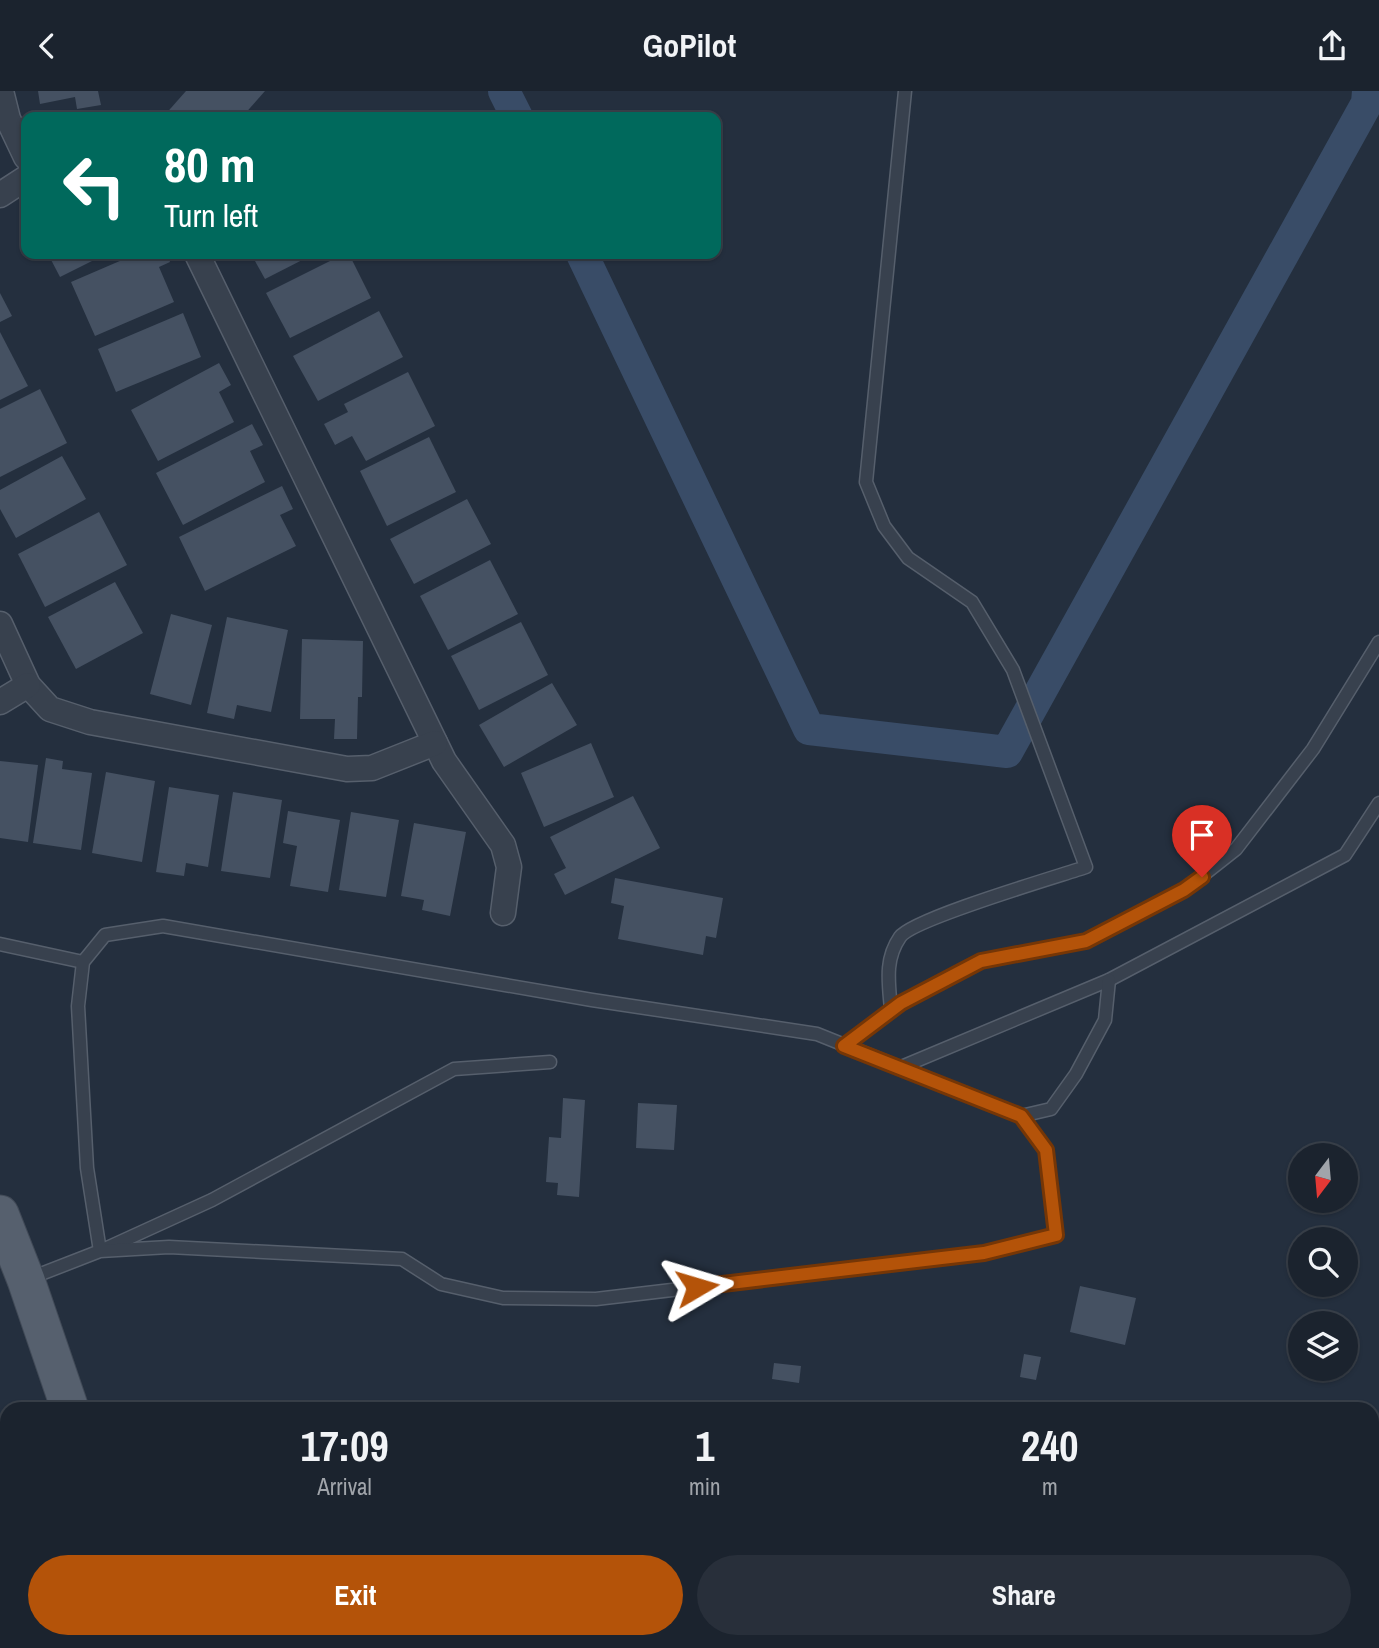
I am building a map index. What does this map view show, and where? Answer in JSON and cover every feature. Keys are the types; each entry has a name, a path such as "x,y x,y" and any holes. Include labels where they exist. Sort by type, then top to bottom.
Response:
{"main road":[{"path":"0,1214 26,1280 68,1402"}],"street":[{"path":"1,91 8,119 21,146"},
{"path":"0,195 21,181"},
{"path":"199,259 444,761 503,845 509,867 503,913"},
{"path":"0,624 28,685 50,709 90,722 347,769 372,768 435,743"},
{"path":"0,702 28,685"}],"lane":[{"path":"891,1010 887,964 901,935 942,914 1086,867 1013,670 972,602 908,558 884,526 866,482 905,91"},
{"path":"844,1046 891,1010 981,961 1086,941 1184,890 1236,849 1313,749 1379,642"},
{"path":"899,1068 1109,980 1345,855 1379,803"},
{"path":"163,926 592,1000 817,1034 1021,1116 1046,1150 1056,1235 984,1253 596,1299 503,1298 442,1284 402,1259 169,1247 100,1251 87,1168 78,1006 83,963 105,936 163,926"},
{"path":"0,944 83,963"},
{"path":"1021,1116 1051,1109 1076,1074 1105,1020 1109,980"},
{"path":"26,1280 100,1251 212,1200 454,1069 550,1062"}],"building":[{"path":"38,91 98,91 101,105 77,109 75,97 40,104"},
{"path":"186,91 265,91 246,112 167,112"},
{"path":"51,259 96,259 60,277"},
{"path":"124,259 169,259 170,262 159,267 174,302 95,336 71,282"},
{"path":"254,259 304,259 265,279"},
{"path":"334,259 352,259 371,298 290,338 266,293"},
{"path":"0,293 12,316 0,322"},
{"path":"379,311 403,357 318,401 293,356"},
{"path":"183,313 201,357 116,392 98,349"},
{"path":"0,332 28,386 0,400"},
{"path":"219,363 231,385 219,392 234,422 158,461 131,410"},
{"path":"408,372 435,426 366,461 352,436 335,445 324,424 348,412 344,404"},
{"path":"40,389 67,443 0,477 0,409"},
{"path":"252,424 263,445 250,451 265,482 183,525 156,473"},
{"path":"429,437 456,492 387,526 360,471"},
{"path":"62,456 86,499 16,538 0,509 0,490"},
{"path":"282,486 293,509 280,515 296,546 205,591 179,537"},
{"path":"467,499 491,544 414,584 390,539"},
{"path":"99,512 127,565 45,607 18,554"},
{"path":"490,560 518,614 448,650 420,596"},
{"path":"115,582 143,633 76,669 48,617"},
{"path":"171,614 212,625 191,705 150,694"},
{"path":"227,617 288,630 271,712 237,705 234,719 207,713"},
{"path":"521,622 548,675 479,710 451,656"},
{"path":"302,639 363,641 362,697 358,697 357,739 334,739 335,719 300,719"},
{"path":"552,683 577,725 504,767 479,725"},
{"path":"591,743 614,797 544,827 521,773"},
{"path":"46,758 63,761 62,769 92,773 81,850 33,843"},
{"path":"0,761 38,765 28,842 0,838"},
{"path":"106,772 155,781 142,862 92,853"},
{"path":"169,787 219,795 208,867 186,863 184,876 156,872"},
{"path":"233,792 282,800 270,878 221,871"},
{"path":"633,796 660,848 565,895 554,874 566,868 550,837"},
{"path":"288,811 340,820 328,892 290,886 297,846 283,843"},
{"path":"351,812 399,820 386,897 339,890"},
{"path":"414,823 466,832 450,916 422,910 424,900 401,896"},
{"path":"615,878 723,898 716,938 706,936 703,955 618,939 624,906 611,903"},
{"path":"563,1098 585,1100 579,1197 557,1195 558,1183 546,1182 549,1137 561,1138"},
{"path":"638,1103 677,1105 674,1150 636,1148"},
{"path":"1080,1286 1136,1298 1125,1345 1070,1332"},
{"path":"1024,1354 1041,1357 1036,1380 1020,1377"},
{"path":"774,1363 801,1366 799,1383 772,1379"}],"waterway":[{"path":"504,91 514,112"},
{"path":"584,259 809,729 1007,752 1367,103 1368,91"}],"route":[{"path":"697,1287 984,1253 1056,1235 1046,1150 1021,1116 844,1046 901,1003 981,961 1086,941 1184,890 1202,877"}]}
